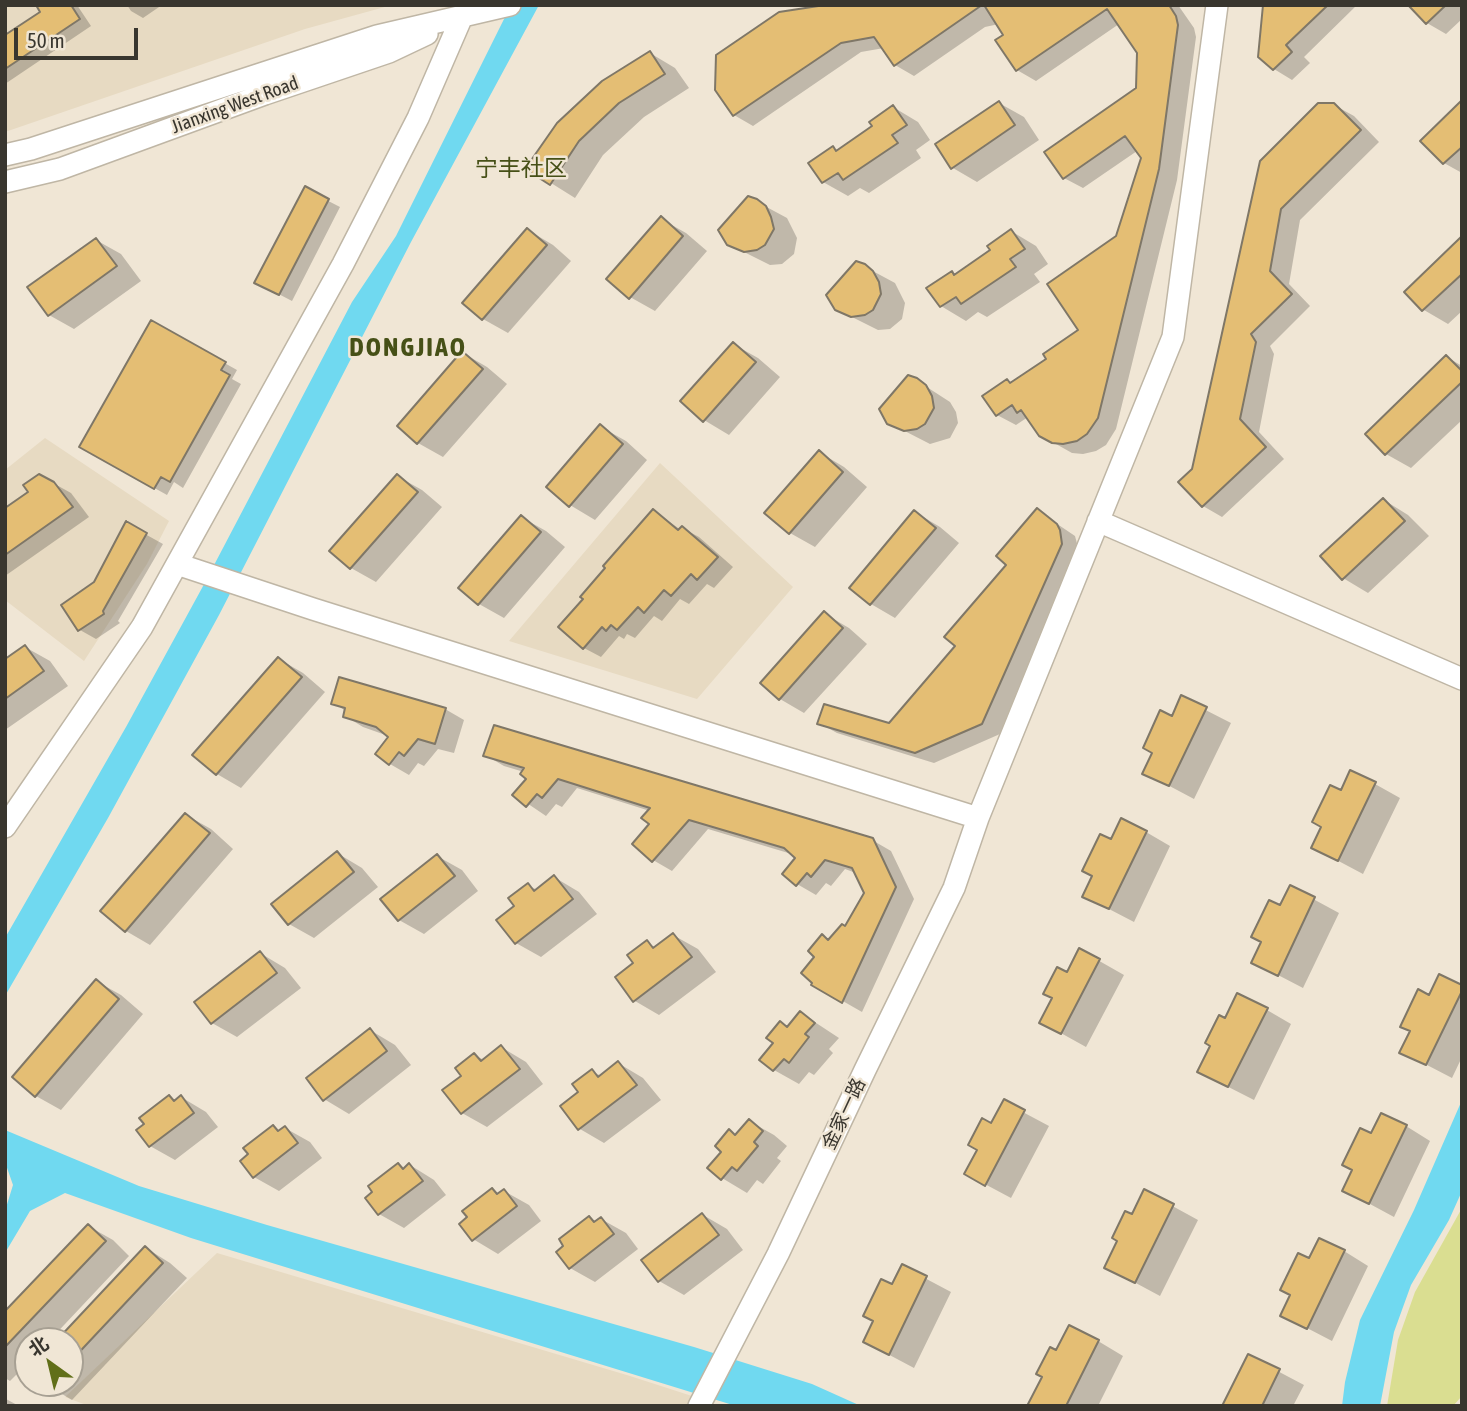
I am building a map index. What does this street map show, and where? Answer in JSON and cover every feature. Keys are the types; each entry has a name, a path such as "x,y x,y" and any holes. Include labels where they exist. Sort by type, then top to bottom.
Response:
{"street":[{"name":"Jianxing West Road","path":"5,155 31,149 377,36 470,12 510,5"},
{"name":"金家一路","path":"699,1406 778,1254 954,888 978,818 1173,337 1217,5"},
{"name":"Jianxing West Road","path":"5,182 60,169 389,52 470,12"},
{"path":"5,827 182,566 343,264 470,12"},
{"path":"1098,522 1462,679"},
{"path":"182,566 978,818"}],"shaded area":[{"path":"5,5 392,5 305,29 5,132"},
{"path":"45,438 169,521 147,564 84,661 5,600 5,470"},
{"path":"660,463 793,587 697,699 509,641"},
{"path":"217,1253 695,1397 690,1406 89,1406 65,1397 84,1397 84,1379"}],"green space":[{"path":"1462,1208 1462,1396 1453,1406 1387,1406 1398,1340 1415,1292"}],"water":[{"path":"511,5 539,5 411,242 219,615 108,818 5,996 5,938 202,588 352,302 396,236"},
{"path":"1462,1100 1462,1191 1449,1220 1411,1285 1394,1332 1380,1406 1342,1406 1360,1320 1414,1210"},
{"path":"5,1130 139,1186 694,1347 812,1384 861,1406 736,1406 191,1238 65,1193 30,1211 5,1253 5,1211 13,1185 5,1162"}],"building":[{"path":"36,5 71,5 80,19 5,69 5,35 40,12"},
{"path":"825,5 982,5 894,66 874,37 841,43 733,116 715,90 716,55 779,12"},
{"path":"984,5 1169,5 1178,25 1159,169 1098,418 1087,434 1077,441 1063,444 1052,443 1039,436 1021,410 1017,413 1012,405 996,416 982,396 1007,379 1010,383 1046,359 1043,354 1078,330 1047,284 1116,236 1141,158 1125,136 1063,179 1044,152 1136,88 1137,53 1107,9 1016,71 995,40 1003,35"},
{"path":"1263,5 1328,5 1286,45 1292,52 1273,70 1258,57"},
{"path":"1408,5 1446,5 1426,24"},
{"path":"650,51 665,74 619,103 579,141 550,185 525,169 557,123 602,81"},
{"path":"1462,100 1462,147 1443,164 1420,141"},
{"path":"999,101 1015,125 951,169 935,144"},
{"path":"1318,103 1334,103 1361,130 1281,209 1270,271 1292,294 1251,334 1256,342 1240,419 1266,447 1202,507 1178,482 1192,469 1260,161"},
{"path":"893,105 907,125 892,135 898,143 843,180 838,173 822,183 808,163 833,146 836,151 872,126 869,122"},
{"path":"305,186 329,199 279,295 254,283"},
{"path":"748,196 766,206 774,229 765,245 757,250 744,252 727,245 718,230"},
{"path":"661,216 683,236 629,299 606,279"},
{"path":"527,228 547,245 482,320 462,303"},
{"path":"1011,229 1025,249 1010,259 1016,267 961,304 956,297 940,307 926,288 952,271 954,275 990,250 987,246"},
{"path":"1462,236 1462,274 1422,311 1404,292"},
{"path":"96,238 117,266 48,316 27,287"},
{"path":"856,261 873,271 881,294 873,310 865,315 851,317 835,310 826,295"},
{"path":"151,320 226,362 221,370 230,375 170,482 161,477 154,489 79,447"},
{"path":"733,342 756,362 703,422 680,401"},
{"path":"462,351 483,369 417,444 397,426"},
{"path":"1446,355 1462,371 1462,382 1385,455 1365,434"},
{"path":"908,375 926,385 934,408 925,424 917,429 904,431 887,424 879,409"},
{"path":"600,424 623,444 569,507 546,487"},
{"path":"819,450 843,472 789,534 764,513"},
{"path":"39,474 54,482 73,507 5,555 5,508 28,492 23,485"},
{"path":"397,474 418,492 350,569 329,551"},
{"path":"1383,498 1405,521 1342,580 1320,556"},
{"path":"1037,508 1057,524 1062,544 982,724 915,753 817,724 824,704 889,723 955,646 944,637 1006,565 996,556"},
{"path":"653,509 678,530 682,526 718,557 697,580 691,574 671,596 664,590 644,613 638,607 617,630 611,625 606,631 602,627 583,649 558,627 583,599 580,597 605,568 603,566"},
{"path":"914,510 936,528 870,605 849,588"},
{"path":"521,515 541,532 478,605 458,588"},
{"path":"126,521 147,533 103,611 104,614 78,631 61,605 94,582"},
{"path":"824,611 843,628 779,700 760,683"},
{"path":"25,645 44,671 5,699 5,659"},
{"path":"278,657 302,677 216,775 192,755"},
{"path":"339,677 446,708 435,744 418,739 404,756 399,752 389,765 375,754 388,737 376,727 343,717 345,708 331,704"},
{"path":"1181,695 1207,707 1169,786 1142,774 1152,753 1143,748 1160,710 1172,716"},
{"path":"494,725 873,838 896,887 842,1003 811,985 801,973 814,957 808,951 822,934 828,940 842,924 845,926 864,893 852,868 825,860 811,877 807,873 796,886 782,874 795,858 784,848 689,820 652,862 632,844 649,824 641,818 650,808 558,779 542,798 537,794 526,807 512,795 526,779 520,774 524,768 483,756"},
{"path":"1350,770 1376,782 1338,861 1311,848 1321,827 1312,822 1330,785 1341,790"},
{"path":"185,813 210,833 125,932 100,911"},
{"path":"1121,818 1147,831 1109,909 1082,897 1092,876 1082,871 1100,834 1111,839"},
{"path":"337,851 354,872 288,925 271,904"},
{"path":"437,854 455,876 398,921 380,899"},
{"path":"554,875 573,899 515,944 496,920 514,906 508,898 528,883 534,891"},
{"path":"1290,885 1315,897 1278,976 1251,963 1261,942 1251,937 1269,900 1280,905"},
{"path":"673,933 692,957 633,1002 615,977 633,963 627,955 647,940 653,948"},
{"path":"1079,948 1100,959 1061,1034 1039,1023 1052,998 1043,994 1057,967 1067,972"},
{"path":"260,951 277,973 211,1024 194,1002"},
{"path":"1439,974 1462,985 1462,991 1426,1065 1399,1053 1410,1031 1400,1027 1418,989 1429,995"},
{"path":"96,979 119,999 35,1097 12,1077"},
{"path":"1237,993 1268,1008 1228,1087 1197,1072 1210,1046 1205,1043 1219,1015 1225,1018"},
{"path":"800,1011 815,1023 805,1034 809,1037 789,1063 784,1059 773,1071 759,1060 773,1043 766,1038 780,1021 787,1027"},
{"path":"370,1028 387,1051 323,1101 306,1078"},
{"path":"501,1045 520,1069 461,1114 442,1090 461,1076 455,1068 474,1053 481,1061"},
{"path":"618,1061 637,1085 578,1130 560,1106 578,1092 572,1084 592,1069 598,1077"},
{"path":"169,1095 174,1101 181,1095 194,1113 149,1147 136,1130 144,1124 139,1118"},
{"path":"1004,1099 1025,1110 985,1186 964,1174 977,1150 968,1145 982,1118 991,1123"},
{"path":"1381,1113 1407,1125 1369,1204 1342,1191 1352,1170 1342,1165 1360,1128 1371,1133"},
{"path":"749,1119 763,1131 754,1142 758,1146 737,1171 732,1167 721,1180 707,1168 721,1152 715,1146 729,1129 735,1135"},
{"path":"273,1125 278,1131 285,1126 298,1143 253,1178 240,1161 248,1154 243,1148"},
{"path":"398,1163 403,1169 409,1163 423,1181 378,1215 365,1198 372,1192 368,1186"},
{"path":"492,1188 497,1194 504,1189 517,1206 472,1241 459,1224 467,1217 462,1211"},
{"path":"1144,1189 1174,1204 1135,1283 1104,1268 1117,1241 1112,1238 1125,1211 1132,1214"},
{"path":"702,1213 719,1235 658,1282 641,1260"},
{"path":"589,1216 594,1222 601,1217 614,1234 569,1269 556,1252 563,1246 559,1239"},
{"path":"88,1224 106,1241 24,1327 14,1327 14,1338 5,1347 5,1311"},
{"path":"1319,1238 1345,1250 1307,1329 1280,1316 1290,1295 1280,1290 1298,1253 1309,1258"},
{"path":"145,1246 163,1263 84,1347 84,1327 69,1327"},
{"path":"902,1264 927,1276 889,1355 863,1342 873,1321 863,1316 881,1279 892,1284"},
{"path":"1069,1325 1099,1340 1066,1406 1027,1406 1042,1377 1036,1374 1050,1347 1056,1350"},
{"path":"1248,1354 1280,1369 1262,1406 1222,1406"}],"district":[{"name":"宁丰社区","path":"521,169"},
{"name":"DONGJIAO","path":"408,348"}]}
